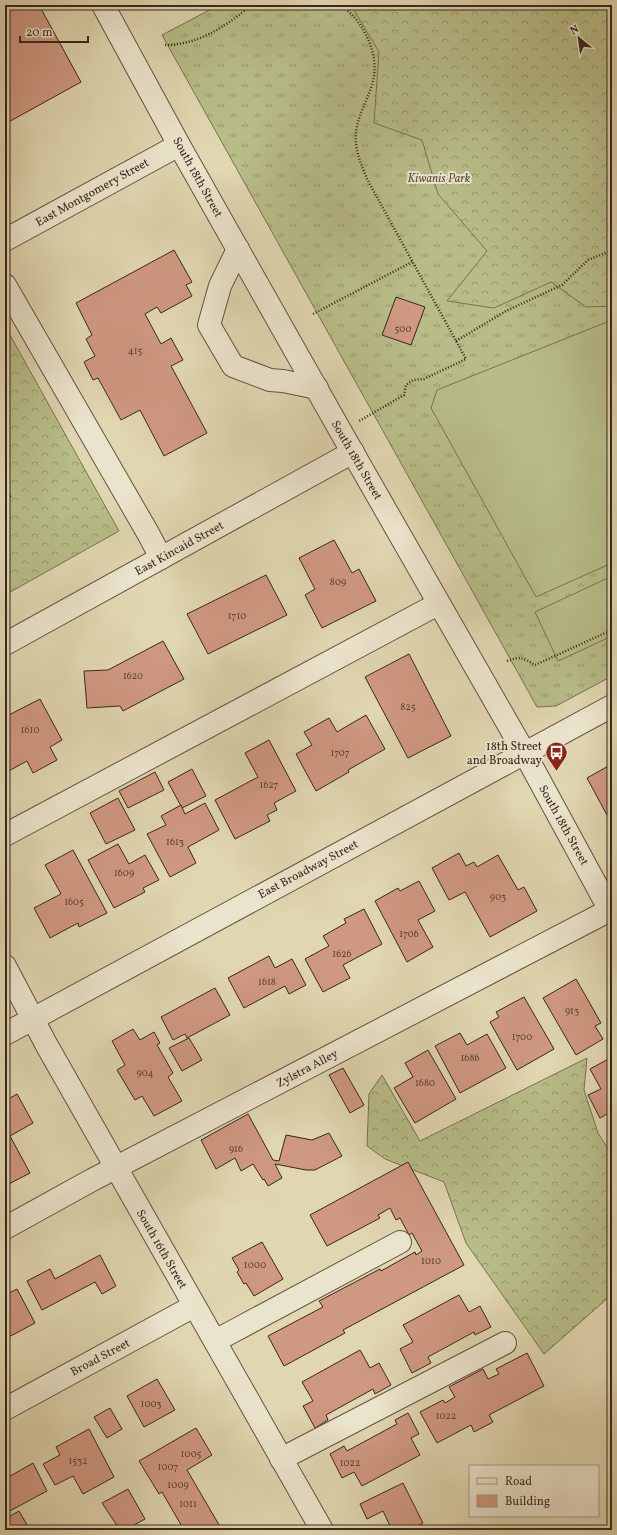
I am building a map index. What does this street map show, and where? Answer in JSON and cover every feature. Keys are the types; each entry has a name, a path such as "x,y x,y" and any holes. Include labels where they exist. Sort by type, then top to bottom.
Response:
{"street":[{"name":"South 18th Street","path":"103,5 179,145 438,604 524,752 611,912"},
{"name":"East Montgomery Street","path":"5,240 179,145"},
{"path":"238,249 220,286 209,325 233,366 270,380 317,388"},
{"path":"5,285 161,558"},
{"name":"East Kincaid Street","path":"5,644 353,452"},
{"path":"5,835 438,604"},
{"name":"East Broadway Street","path":"5,1034 524,752 612,706"},
{"name":"Zylstra Alley","path":"5,1228 116,1168 611,912"},
{"name":"South 16th Street","path":"5,966 116,1168 322,1530"},
{"path":"215,1341 400,1242"},
{"name":"Broad Street","path":"5,1409 194,1306"},
{"path":"281,1459 505,1343"}],"path":[{"path":"165,46 176,45 203,37 227,24 251,5"},
{"path":"341,5 352,13 363,28 371,47 376,69 372,86 361,113 356,131 356,149 367,179 466,359 424,380 413,380 406,385 404,395 358,422"},
{"path":"456,341 506,311 562,285 588,260 612,250"},
{"path":"313,314 412,262"},
{"path":"507,661 517,657 525,659 535,665 612,630"}],"green space":[{"name":"Kiwanis Park","path":"219,5 612,5 612,676 556,706 537,707 162,35"},
{"path":"351,5 612,5 612,306 586,307 551,282 494,308 447,301 487,251 438,194 422,140 374,123 379,52"},
{"path":"612,320 612,563 536,597 431,408 437,390"},
{"path":"5,326 119,531 5,595"},
{"path":"612,576 612,636 558,661 535,612"},
{"path":"587,1058 584,1090 598,1133 612,1155 612,1298 609,1297 544,1354 466,1243 444,1182 385,1159 367,1146 369,1094 382,1075 420,1141"}],"building":[{"path":"7,5 39,5 81,82 5,124 5,10 9,8"},
{"path":"174,250 192,282 186,285 192,296 161,313 157,307 145,314 161,344 171,338 183,360 171,366 207,433 164,456 140,410 121,420 98,378 93,380 84,362 95,356 86,339 92,335 76,303"},
{"path":"396,297 425,307 411,345 382,335"},
{"path":"5,486 11,497 5,501"},
{"path":"334,540 352,573 359,569 376,601 322,628 305,595 315,589 299,558"},
{"path":"266,575 287,615 208,654 187,614"},
{"path":"163,641 184,679 123,711 120,706 87,708 84,671 108,670"},
{"path":"409,654 451,736 408,758 365,677"},
{"path":"40,699 62,740 50,747 57,760 33,773 27,761 5,773 5,717"},
{"path":"366,715 385,749 348,770 349,772 316,791 296,754 312,745 304,732 329,718 337,732"},
{"path":"269,740 296,791 274,803 277,810 267,815 270,821 235,839 215,800 258,777 245,753"},
{"path":"612,764 612,815 608,817 587,778"},
{"path":"192,769 206,796 182,808 168,782"},
{"path":"155,772 164,790 128,808 119,791"},
{"path":"118,798 135,830 106,844 90,813"},
{"path":"205,803 219,830 188,847 196,863 170,877 147,834 166,825 161,816 181,805 185,814"},
{"path":"118,844 129,864 145,855 159,880 143,888 145,892 114,908 88,860"},
{"path":"73,850 107,913 79,927 78,923 50,938 34,908 61,894 45,865"},
{"path":"459,853 466,866 474,862 477,867 498,855 518,890 524,887 537,911 490,937 465,892 449,900 432,868"},
{"path":"419,881 435,911 418,920 433,947 407,962 375,901 398,888 400,891"},
{"path":"364,909 382,944 343,965 350,978 323,992 305,959 329,946 323,936 346,923 344,919"},
{"path":"269,956 275,968 292,959 306,985 289,994 285,986 244,1008 228,978"},
{"path":"576,979 601,1023 595,1026 603,1039 576,1055 543,998"},
{"path":"215,988 230,1015 187,1038 185,1034 173,1040 161,1017"},
{"path":"524,997 554,1049 517,1070 490,1022 499,1017 496,1012"},
{"path":"133,1029 140,1040 154,1032 160,1043 157,1045 173,1073 168,1077 182,1101 154,1116 142,1096 135,1100 117,1070 125,1065 112,1041"},
{"path":"460,1033 467,1045 487,1034 506,1068 460,1093 435,1046"},
{"path":"189,1038 202,1060 182,1071 169,1048"},
{"path":"428,1050 456,1099 415,1123 394,1088 413,1077 405,1063"},
{"path":"612,1057 612,1111 600,1118 588,1095 601,1089 590,1069"},
{"path":"343,1068 364,1105 350,1113 329,1075"},
{"path":"17,1094 33,1123 10,1136 30,1173 5,1186 5,1101"},
{"path":"248,1114 273,1160 279,1161 286,1135 312,1140 329,1133 342,1156 315,1170 306,1170 275,1164 282,1178 268,1186 253,1164 241,1171 235,1158 216,1169 201,1140"},
{"path":"408,1162 464,1265 343,1330 345,1333 284,1366 268,1336 323,1307 319,1301 380,1269 381,1271 415,1252 416,1255 422,1251 412,1233 409,1235 400,1218 396,1220 390,1208 378,1215 380,1218 327,1246 310,1215"},
{"path":"262,1242 283,1279 254,1296 246,1283 244,1284 237,1272 239,1270 232,1258"},
{"path":"100,1255 116,1286 102,1294 95,1282 42,1310 27,1281 50,1269 55,1279"},
{"path":"17,1289 35,1323 5,1339 5,1295"},
{"path":"459,1295 469,1312 480,1306 491,1327 475,1335 474,1332 428,1357 431,1363 412,1373 400,1349 413,1342 403,1325"},
{"path":"360,1350 370,1368 379,1363 391,1385 375,1394 373,1389 326,1415 328,1420 315,1428 303,1406 313,1401 302,1382"},
{"path":"527,1353 544,1386 489,1415 493,1422 474,1432 471,1425 437,1443 420,1412 443,1400 445,1403 455,1397 449,1387 483,1369 488,1379 499,1374 496,1369"},
{"path":"157,1379 175,1410 144,1427 127,1396"},
{"path":"110,1408 122,1429 107,1438 94,1417"},
{"path":"408,1413 419,1434 411,1438 420,1455 362,1486 354,1472 342,1478 330,1454 344,1446 347,1451 397,1424 395,1420"},
{"path":"196,1428 212,1455 187,1470 222,1530 184,1530 162,1492 159,1494 139,1461"},
{"path":"89,1429 114,1477 83,1494 73,1476 55,1485 43,1464 60,1455 56,1447"},
{"path":"33,1463 47,1491 6,1513 5,1479"},
{"path":"403,1483 423,1523 409,1530 392,1530 383,1511 367,1519 360,1504"},
{"path":"128,1489 145,1519 125,1530 120,1530 102,1503"},
{"path":"19,1511 30,1530 5,1530 5,1519"}],"place":[{"name":"18th Street and Broadway","path":"557,772"}]}
